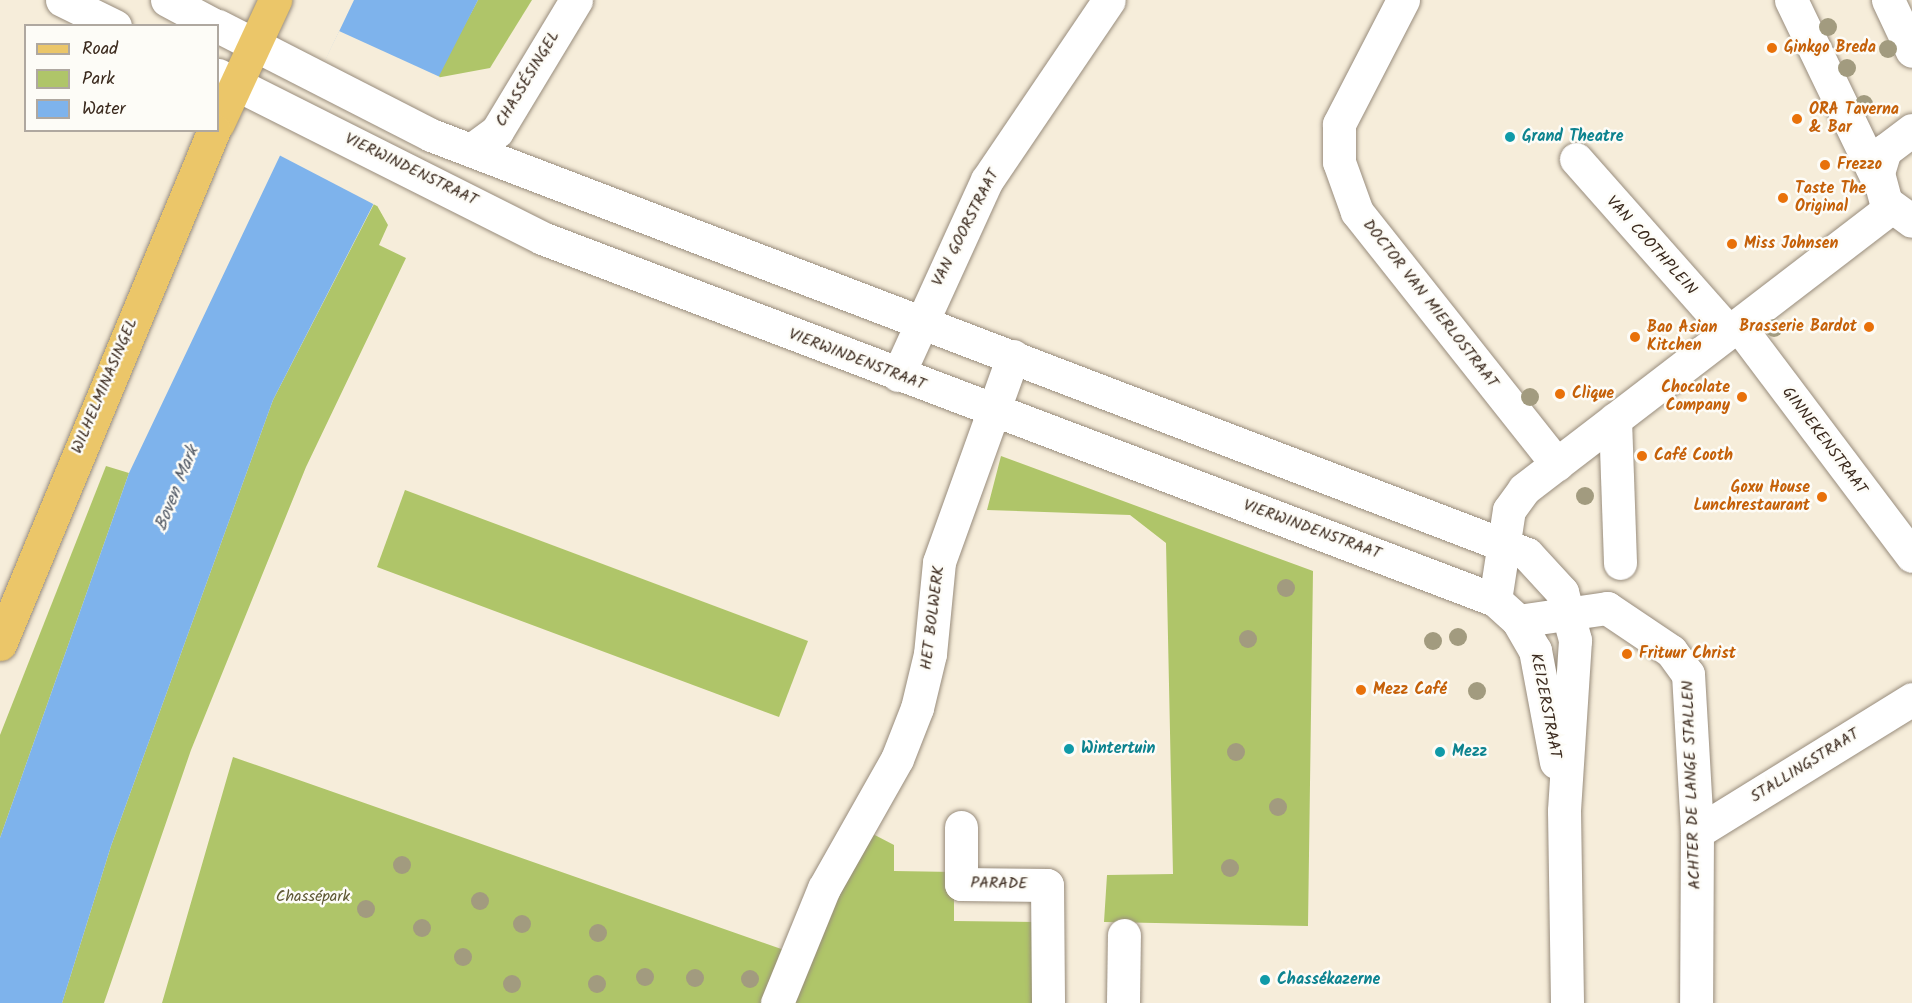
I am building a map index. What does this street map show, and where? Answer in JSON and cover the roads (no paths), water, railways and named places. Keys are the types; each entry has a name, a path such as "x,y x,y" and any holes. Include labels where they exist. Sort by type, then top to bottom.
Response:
{"main road":[{"path":"219,118 226,79 252,44 275,0"},
{"name":"WILHELMINASINGEL","path":"0,644 213,132"}],"street":[{"path":"62,0 111,24"},
{"path":"167,0 213,24"},
{"name":"CHASSÉSINGEL","path":"471,150 497,131 576,0"},
{"name":"VAN GOORSTRAAT","path":"898,375 920,321 987,180 1109,0"},
{"name":"DOCTOR VAN MIERLOSTRAAT","path":"1403,0 1339,124 1339,162 1357,212 1557,464"},
{"path":"1791,0 1893,203"},
{"path":"1888,0 1912,51"},
{"path":"219,27 316,79 431,135 1503,544 1541,565 1566,603 1507,610 1503,544 1509,510 1524,489 1734,329 1893,203"},
{"name":"VIERWINDENSTRAAT","path":"226,79 413,170 542,238 1507,610"},
{"path":"1893,203 1885,150 1912,130"},
{"name":"VAN COOTHPLEIN","path":"1576,159 1734,329"},
{"name":"GINNEKENSTRAAT","path":"1734,329 1912,556"},
{"name":"HET BOLWERK","path":"777,1003 824,888 897,759 917,708 930,654 939,562 1013,356"},
{"path":"1615,420 1620,563"},
{"name":"KEIZERSTRAAT","path":"1566,603 1576,657 1564,811 1567,1003"},
{"name":"ACHTER DE LANGE STALLEN","path":"1566,603 1606,609 1671,651 1688,674 1698,832 1696,1003"},
{"name":"KEIZERSTRAAT","path":"1507,610 1538,658 1564,811"},
{"name":"STALLINGSTRAAT","path":"1698,832 1912,699"},
{"name":"PARADE","path":"961,827 961,884 1047,885 1048,1003"},
{"path":"1123,1003 1124,935"}],"water":[{"name":"Boven Mark","path":"354,0 478,0 273,400 111,846 62,1003 0,1003 0,838 129,473"}],"place":[{"name":"Ginkgo Breda","path":"1772,48"},
{"name":"ORA Taverna & Bar","path":"1797,119"},
{"name":"Grand Theatre","path":"1510,137"},
{"name":"Frezzo","path":"1825,165"},
{"name":"Taste The Original","path":"1783,198"},
{"name":"Miss Johnsen","path":"1732,244"},
{"name":"Brasserie Bardot","path":"1869,327"},
{"name":"Bao Asian Kitchen","path":"1635,337"},
{"name":"Clique","path":"1560,394"},
{"name":"Chocolate Company","path":"1742,397"},
{"name":"Café Cooth","path":"1642,456"},
{"name":"Goxu House Lunchrestaurant","path":"1822,497"},
{"name":"Frituur Christ","path":"1627,654"},
{"name":"Mezz Café","path":"1361,690"},
{"name":"Wintertuin","path":"1069,749"},
{"name":"Mezz","path":"1440,752"},
{"name":"Chassékazerne","path":"1265,980"}],"park label":[{"name":"Chassépark","path":"313,897"}]}
